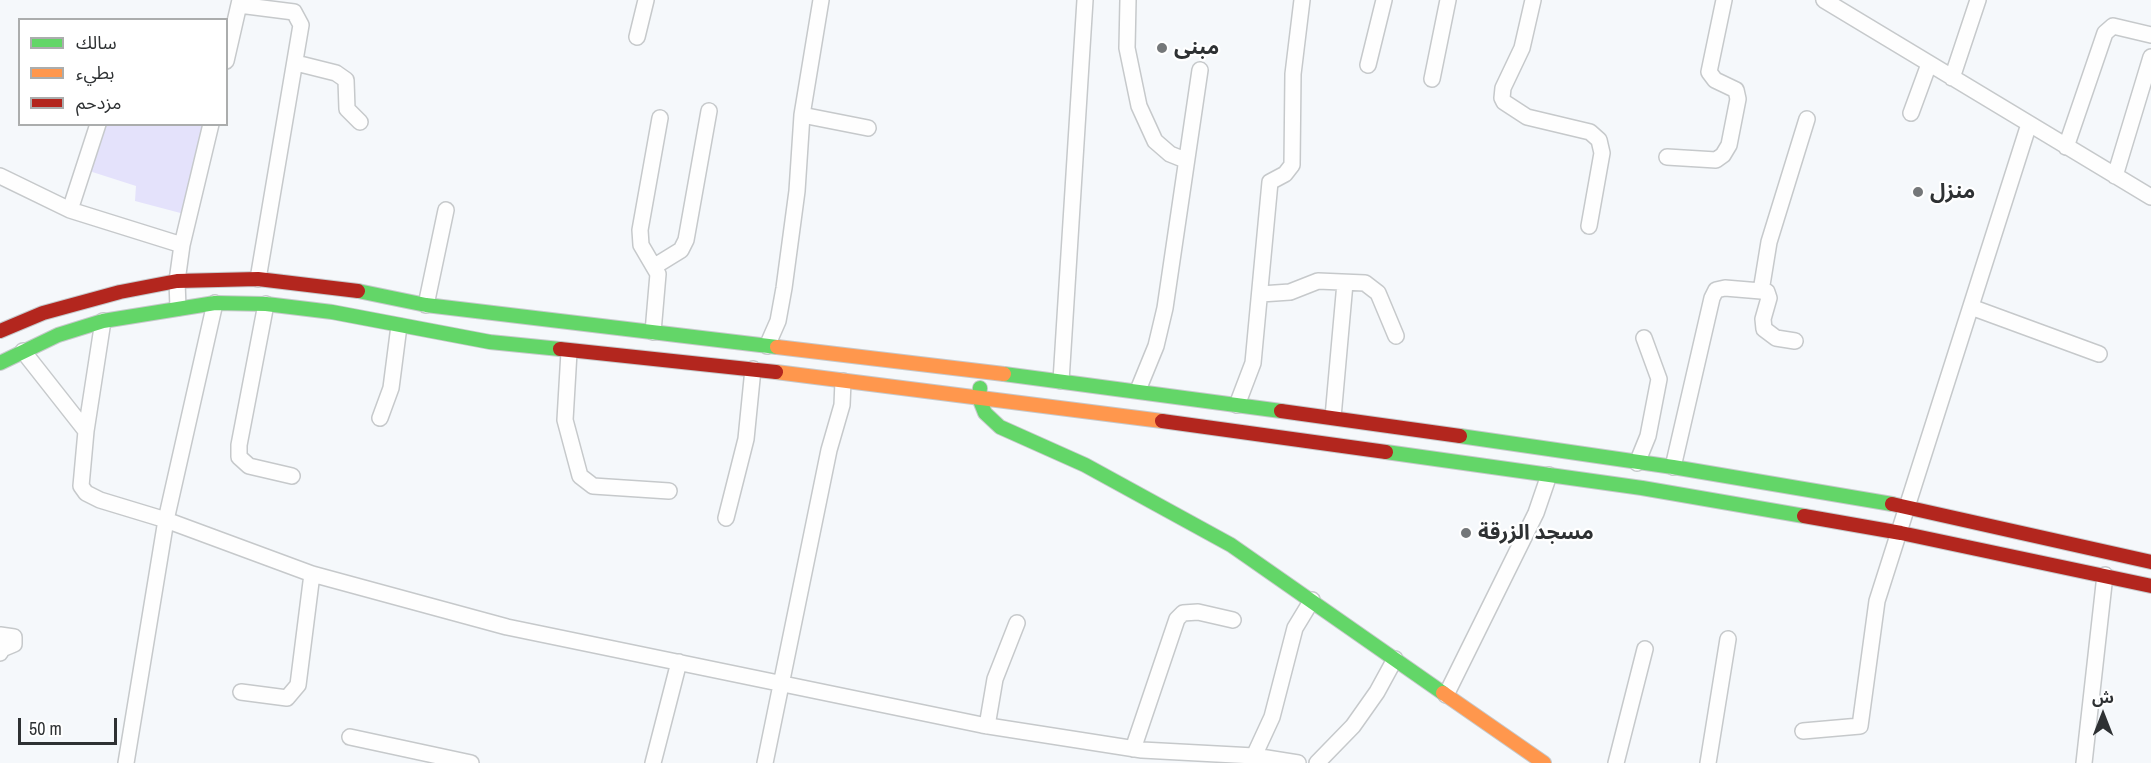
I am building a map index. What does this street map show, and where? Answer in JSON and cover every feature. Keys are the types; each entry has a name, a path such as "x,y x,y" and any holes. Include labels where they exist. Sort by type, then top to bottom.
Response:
{"main road":[{"path":"0,331 43,313 177,281 258,279 343,288 426,305 1138,390 1673,467 1909,507 2151,561"},
{"path":"0,363 58,335 103,321 215,303 266,304 332,312 490,342 568,352 753,369 1241,431 1661,491 1901,533 2151,586"},
{"path":"982,371 979,398 985,413 1000,427 1085,465 1184,517 1312,600 1544,763"}],"street":[{"path":"637,37 646,0"},
{"path":"767,346 778,321 784,288 797,191 802,116 821,0"},
{"path":"1061,381 1085,0"},
{"path":"1128,0 1127,48 1139,106 1155,141 1170,154 1185,160"},
{"path":"1237,405 1253,363 1262,294 1270,182 1285,174 1292,165 1293,74 1302,0"},
{"path":"1368,65 1384,0"},
{"path":"1432,79 1447,0"},
{"path":"1533,0 1522,48 1503,88 1502,98 1504,102 1527,117 1590,132 1599,140 1602,153 1589,226"},
{"path":"1667,157 1716,160 1723,155 1729,145 1738,99 1736,90 1715,80 1709,72 1724,0"},
{"path":"1824,0 2151,197"},
{"path":"1952,78 1978,0"},
{"path":"228,52 239,2 294,12 301,25 258,279"},
{"path":"2066,147 2105,33 2113,26 2151,35"},
{"path":"2115,176 2151,57"},
{"path":"296,63 336,74 346,80 347,109 360,122"},
{"path":"1911,113 1929,64"},
{"path":"1138,390 1156,346 1165,308 1200,70"},
{"path":"655,266 681,250 686,240 709,111"},
{"path":"802,116 868,128"},
{"path":"653,332 658,282 655,266 641,244 640,230 660,118"},
{"path":"1761,291 1769,242 1808,119"},
{"path":"1803,731 1860,726 1877,601 1901,533 2029,124"},
{"path":"70,210 97,126"},
{"path":"178,308 177,281 182,245 211,126"},
{"path":"0,176 70,210 182,245"},
{"path":"426,305 447,210"},
{"path":"1262,294 1290,292 1318,281 1365,283 1378,293 1396,336"},
{"path":"1333,417 1345,283"},
{"path":"1673,467 1703,332 1716,290 1725,288 1767,292 1769,298 1763,319 1764,329 1776,338 1795,341"},
{"path":"126,763 166,520 215,303"},
{"path":"266,304 238,445 239,457 249,466 292,476"},
{"path":"1971,307 2098,354"},
{"path":"103,321 80,480 86,493 100,500 166,520 312,574 507,627 987,726 1139,754 1254,756 1298,763"},
{"path":"380,418 391,388 399,326"},
{"path":"1637,463 1648,436 1659,379 1644,338"},
{"path":"23,351 86,431"},
{"path":"568,352 565,420 580,476 593,486 669,491"},
{"path":"726,518 746,439 753,369"},
{"path":"765,763 829,450 842,405 843,381"},
{"path":"1446,696 1536,513 1549,475"},
{"path":"241,692 287,698 298,685 312,574"},
{"path":"2084,763 2105,575"},
{"path":"1254,756 1272,717 1295,628 1312,600"},
{"path":"1139,754 1177,619 1183,614 1198,612 1233,621"},
{"path":"987,726 994,679 1017,623"},
{"path":"0,634 14,637 14,644 2,649 0,653"},
{"path":"1708,763 1728,639"},
{"path":"1616,763 1645,649"},
{"path":"1317,763 1353,726 1377,692 1395,659"},
{"path":"652,763 679,663"},
{"path":"350,737 471,763"}],"shaded area":[{"path":"98,126 211,126 188,215 135,201 136,186 83,169"}],"traffic: fast":[{"path":"358,291 426,305 777,347"},
{"path":"0,363 58,335 103,321 215,303 266,304 332,312 490,342 560,349"},
{"path":"1004,374 1281,411"},
{"path":"980,388 979,398 985,413 1000,427 1085,465 1231,545 1443,693"},
{"path":"1460,436 1673,467 1892,504"},
{"path":"1386,452 1642,488 1804,516"}],"traffic: slow":[{"path":"777,347 1004,374"},
{"path":"776,372 1162,421"},
{"path":"1443,693 1544,763"}],"traffic: jam":[{"path":"0,331 43,313 120,292 177,281 258,279 358,291"},
{"path":"560,349 776,372"},
{"path":"1281,411 1460,436"},
{"path":"1162,421 1386,452"},
{"path":"1892,504 2151,562"},
{"path":"1804,516 1901,533 2151,586"}],"place":[{"name":"مبنى","path":"1162,48"},
{"name":"منزل","path":"1918,192"},
{"name":"مسجد الزرقة","path":"1466,533"}]}
